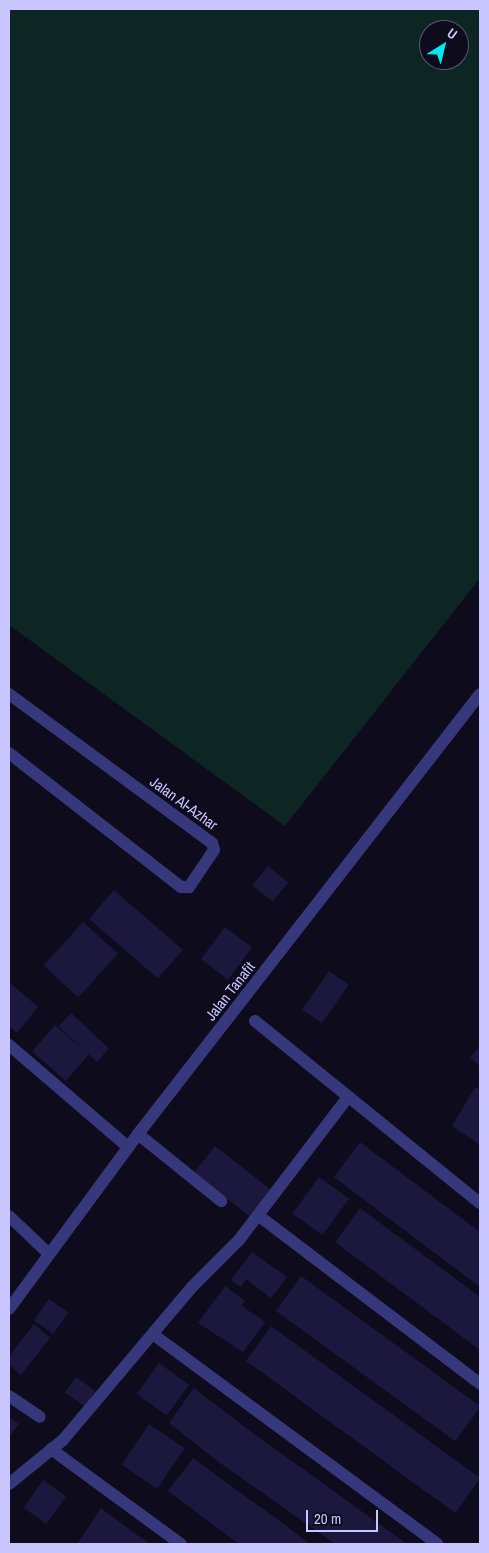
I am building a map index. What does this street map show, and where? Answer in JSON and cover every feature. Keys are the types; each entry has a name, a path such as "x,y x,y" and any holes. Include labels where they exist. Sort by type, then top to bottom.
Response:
{"street":[{"name":"Jalan Al-Azhar","path":"9,694 212,843 214,850 189,887 182,887 9,753"},
{"name":"Jalan Tanafit","path":"9,1309 128,1147 480,694"},
{"path":"255,1021 480,1203"},
{"path":"9,1045 128,1147"},
{"path":"9,1484 52,1449 154,1335 192,1287 260,1216 293,1165 348,1097"},
{"path":"138,1134 221,1201"},
{"path":"9,1216 49,1254"},
{"path":"260,1216 480,1384"},
{"path":"154,1335 437,1544"},
{"path":"9,1396 40,1417"},
{"path":"52,1449 181,1544"}],"green space":[{"path":"9,9 480,9 480,578 285,826 9,625"}],"building":[{"path":"268,866 288,882 272,902 252,885"},
{"path":"114,890 183,950 158,978 89,919"},
{"path":"83,922 118,953 78,997 44,966"},
{"path":"225,927 252,947 228,979 201,959"},
{"path":"329,971 349,985 322,1023 302,1010"},
{"path":"9,982 38,1007 17,1033 9,1026"},
{"path":"71,1013 109,1048 97,1062 59,1026"},
{"path":"55,1025 89,1055 66,1081 32,1051"},
{"path":"480,1045 480,1066 470,1058"},
{"path":"475,1087 480,1090 480,1145 452,1126"},
{"path":"360,1142 480,1232 480,1287 334,1177"},
{"path":"215,1146 274,1192 253,1219 194,1173"},
{"path":"319,1177 349,1199 322,1235 293,1213"},
{"path":"360,1208 480,1297 480,1350 335,1242"},
{"path":"252,1252 287,1277 271,1298 246,1279 241,1287 231,1280"},
{"path":"301,1276 480,1406 455,1441 276,1311"},
{"path":"225,1286 245,1301 242,1306 265,1322 243,1352 198,1323"},
{"path":"49,1299 68,1313 53,1334 34,1320"},
{"path":"34,1324 50,1338 21,1375 9,1365 9,1356"},
{"path":"271,1326 480,1478 455,1513 246,1361"},
{"path":"159,1363 189,1385 167,1415 137,1394"},
{"path":"76,1377 95,1391 84,1406 65,1392"},
{"path":"194,1388 246,1428 407,1544 335,1544 220,1463 169,1423"},
{"path":"9,1417 19,1424 9,1437"},
{"path":"149,1424 185,1448 157,1489 122,1465"},
{"path":"193,1458 310,1544 239,1544 168,1491"},
{"path":"43,1480 66,1496 46,1524 23,1508"},
{"path":"101,1508 133,1532 150,1544 77,1544"}]}
